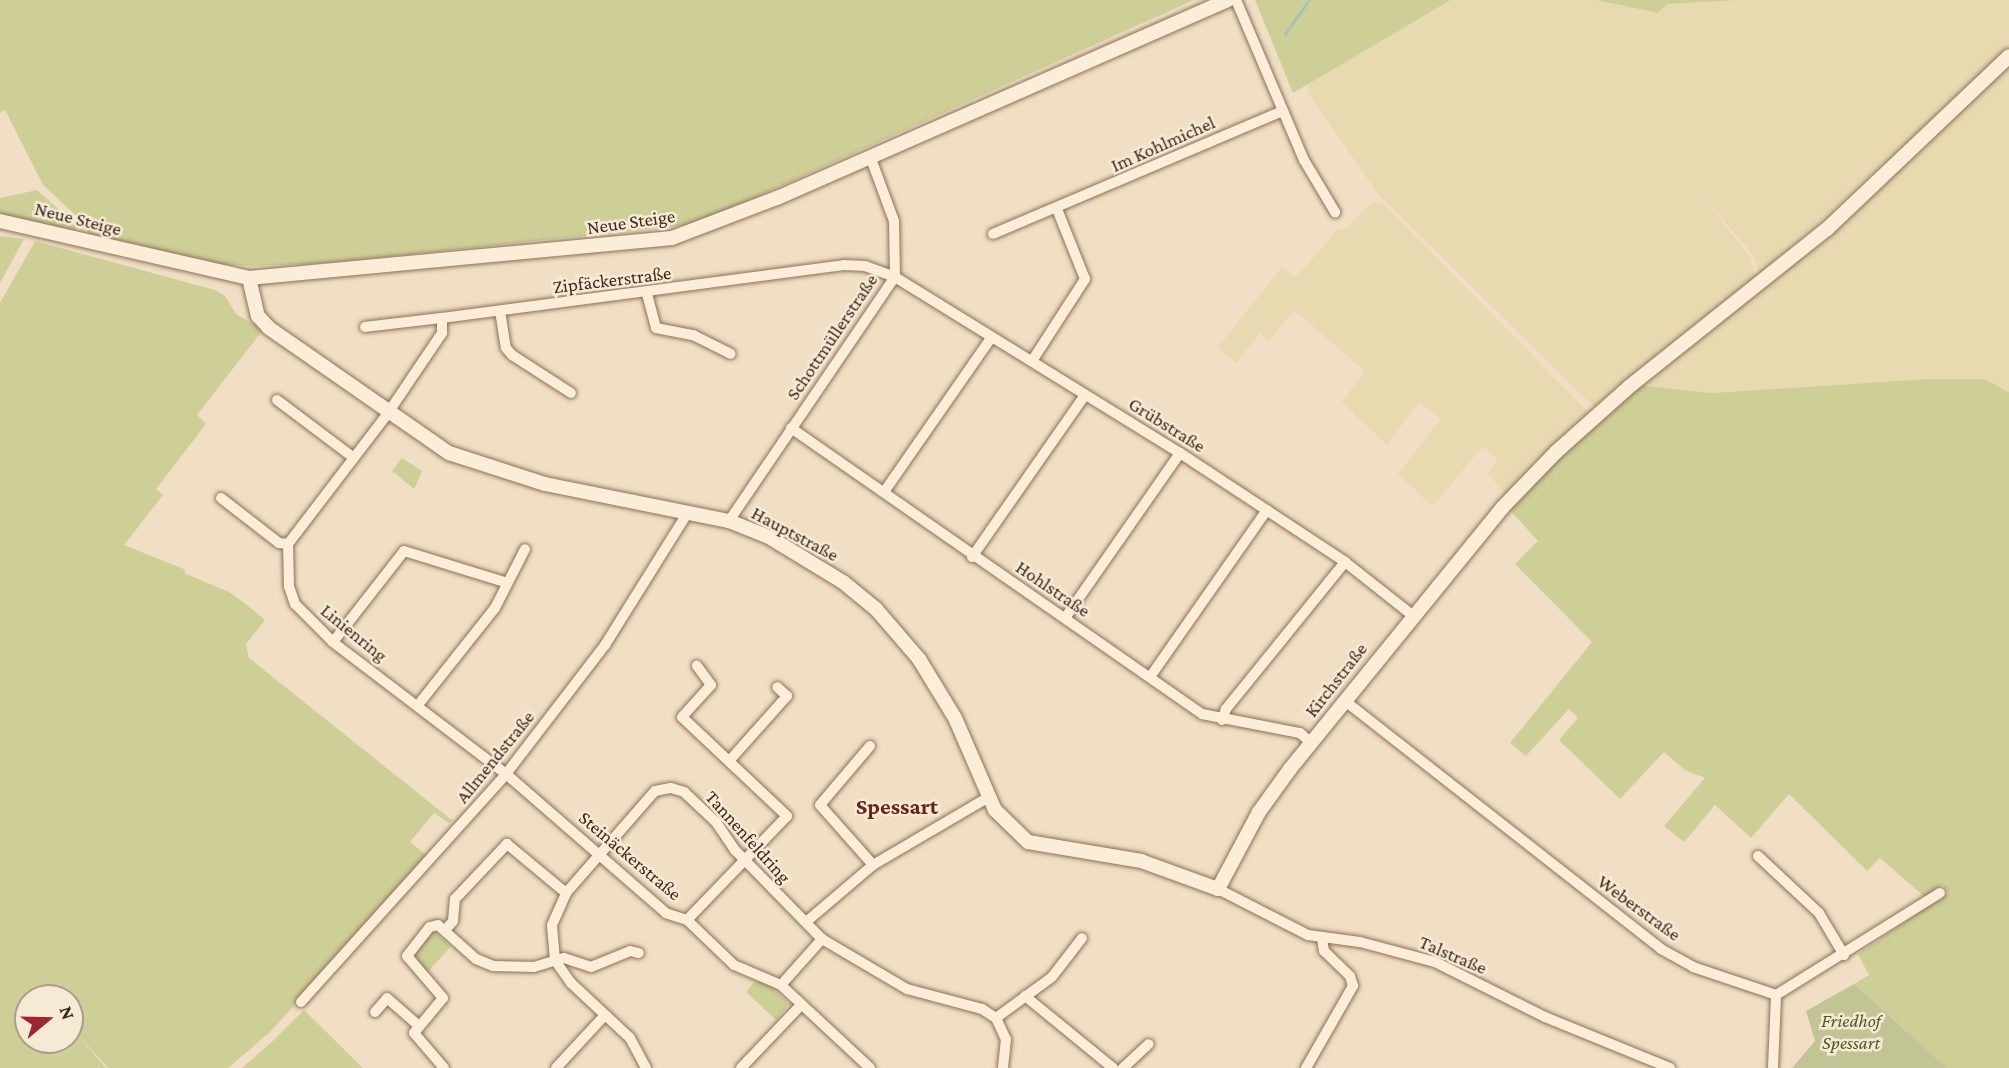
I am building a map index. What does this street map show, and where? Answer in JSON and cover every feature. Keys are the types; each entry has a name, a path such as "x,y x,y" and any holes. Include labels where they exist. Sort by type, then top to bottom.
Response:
{"street":[{"name":"Neue Steige","path":"0,221 249,278 672,238 870,156 1227,0"},
{"path":"1236,0 1304,160 1335,212"},
{"name":"Kirchstraße","path":"1219,888 1259,812 1412,615 1502,508 1556,452 1630,386 1828,229 2009,56"},
{"name":"Im Kohlmichel","path":"993,234 1283,111"},
{"name":"Schottmüllerstraße","path":"729,521 895,276 894,221 870,156"},
{"path":"1032,361 1085,279 1057,209"},
{"name":"Zipfäckerstraße","path":"365,327 647,293 844,265 865,266 895,276"},
{"name":"Grübstraße","path":"895,276 1267,510 1345,562 1412,615"},
{"name":"Hauptstraße","path":"249,278 258,316 269,328 449,453 489,469 729,521 806,558 876,609 919,659 955,718 989,797 1007,825 1028,842 1141,861 1219,888"},
{"path":"647,293 656,328 693,335 731,354"},
{"path":"500,311 506,348 512,355 572,393"},
{"path":"221,498 279,543 288,544 388,413 442,333 442,318"},
{"path":"884,492 991,338"},
{"path":"972,557 1085,394"},
{"path":"277,400 354,458"},
{"name":"Hohlstraße","path":"791,428 972,557 1202,714 1223,720 1285,729 1300,733 1311,743"},
{"path":"1065,618 1180,453"},
{"path":"1150,677 1267,510"},
{"name":"Allmendstraße","path":"301,1002 506,774 605,645 688,512"},
{"name":"Linienring","path":"288,544 289,587 295,604 333,642 506,774"},
{"path":"418,705 495,608 505,582 526,549"},
{"path":"333,642 404,551 505,582"},
{"path":"1223,720 1226,709 1345,562"},
{"path":"687,920 787,816 682,717 711,685 697,666"},
{"path":"730,760 787,696 777,687"},
{"name":"Weberstraße","path":"1345,701 1661,949 1693,967 1776,995"},
{"path":"870,746 820,805 873,865"},
{"name":"Steinäckerstraße","path":"506,774 603,855 666,913 687,920 734,965 781,985 870,1068"},
{"name":"Tannenfeldring","path":"555,960 552,925 566,893 603,855 655,791 671,788 684,792 716,821 745,860 822,939 907,989 982,1009 996,1018"},
{"path":"807,922 873,865 989,797"},
{"path":"445,930 453,922 455,899 507,844 566,893"},
{"path":"1758,856 1819,913 1844,955"},
{"name":"Talstraße","path":"1219,888 1300,932 1360,942 1436,962 1545,1017 1670,1068"},
{"path":"1773,1068 1776,995 1940,893"},
{"path":"444,1068 417,1042 414,1033 443,998 407,956 430,927 438,925 476,959 493,966 534,967 564,958 591,967 630,951 639,953"},
{"path":"1306,1068 1353,986 1350,976 1324,951 1322,937"},
{"path":"1003,1068 1006,1040 996,1018 1067,963 1082,938"},
{"path":"781,985 822,939"},
{"path":"555,960 571,984 630,1038 646,1068"},
{"path":"1025,996 1113,1068"},
{"path":"375,1012 387,998 418,1025"},
{"path":"741,1068 801,1005"},
{"path":"556,1068 605,1015"},
{"path":"1123,1068 1149,1044"}],"shaded area":[{"path":"1452,0 1596,0 1657,13 1667,4 1739,0 2009,0 2009,49 1761,276 1753,255 1700,193 1750,257 1756,281 1595,408 1378,194 1308,93 1309,83"},
{"path":"2009,61 2009,392 2003,387 1928,379 1712,393 1637,385 1784,270"},
{"path":"1373,202 1383,204 1590,414 1507,496 1488,474 1498,460 1483,446 1433,506 1398,474 1441,419 1419,402 1387,445 1342,402 1365,371 1294,310 1269,340 1260,333 1236,363 1218,347 1282,267 1296,278 1337,230 1345,230"}],"green space":[{"path":"0,0 1194,0 696,224 327,263 253,266 187,262 90,239 86,225 43,185 5,110 0,113"},
{"path":"1255,0 1451,0 1293,93"},
{"path":"1596,0 1739,0 1667,4 1658,13"},
{"path":"37,190 77,226 74,232 0,215 0,198"},
{"path":"0,236 24,239 0,283"},
{"path":"35,241 215,290 225,296 236,314 263,330 197,415 206,424 156,489 163,495 124,545 186,570 184,573 231,593 262,617 265,620 246,644 249,658 453,821 449,823 434,813 410,842 429,857 270,1032 228,1068 108,1068 84,1042 84,984 14,984 14,1054 84,1054 84,1042 106,1068 0,1068 0,303"},
{"path":"1928,379 1984,379 2009,392 2009,1068 1947,1068 1854,984 1869,975 1858,954 1948,893 1942,885 1925,897 1880,858 1867,871 1789,794 1751,838 1715,805 1684,842 1664,826 1705,778 1685,770 1664,752 1620,799 1559,740 1578,718 1569,709 1526,756 1510,743 1592,642 1515,564 1538,541 1508,508 1637,385 1712,393"},
{"path":"402,458 422,471 414,489 392,471"},
{"path":"432,930 451,947 427,973 409,956"},
{"path":"765,981 789,1004 776,1020 746,992 754,982"},
{"name":"Friedhof Spessart","path":"1854,984 1947,1068 1792,1068 1815,1041 1806,1011"},
{"path":"304,1010 363,1068 242,1068 275,1039"}],"waterway":[{"path":"1285,34 1309,0"}],"district":[{"name":"Spessart","path":"897,806"}]}
